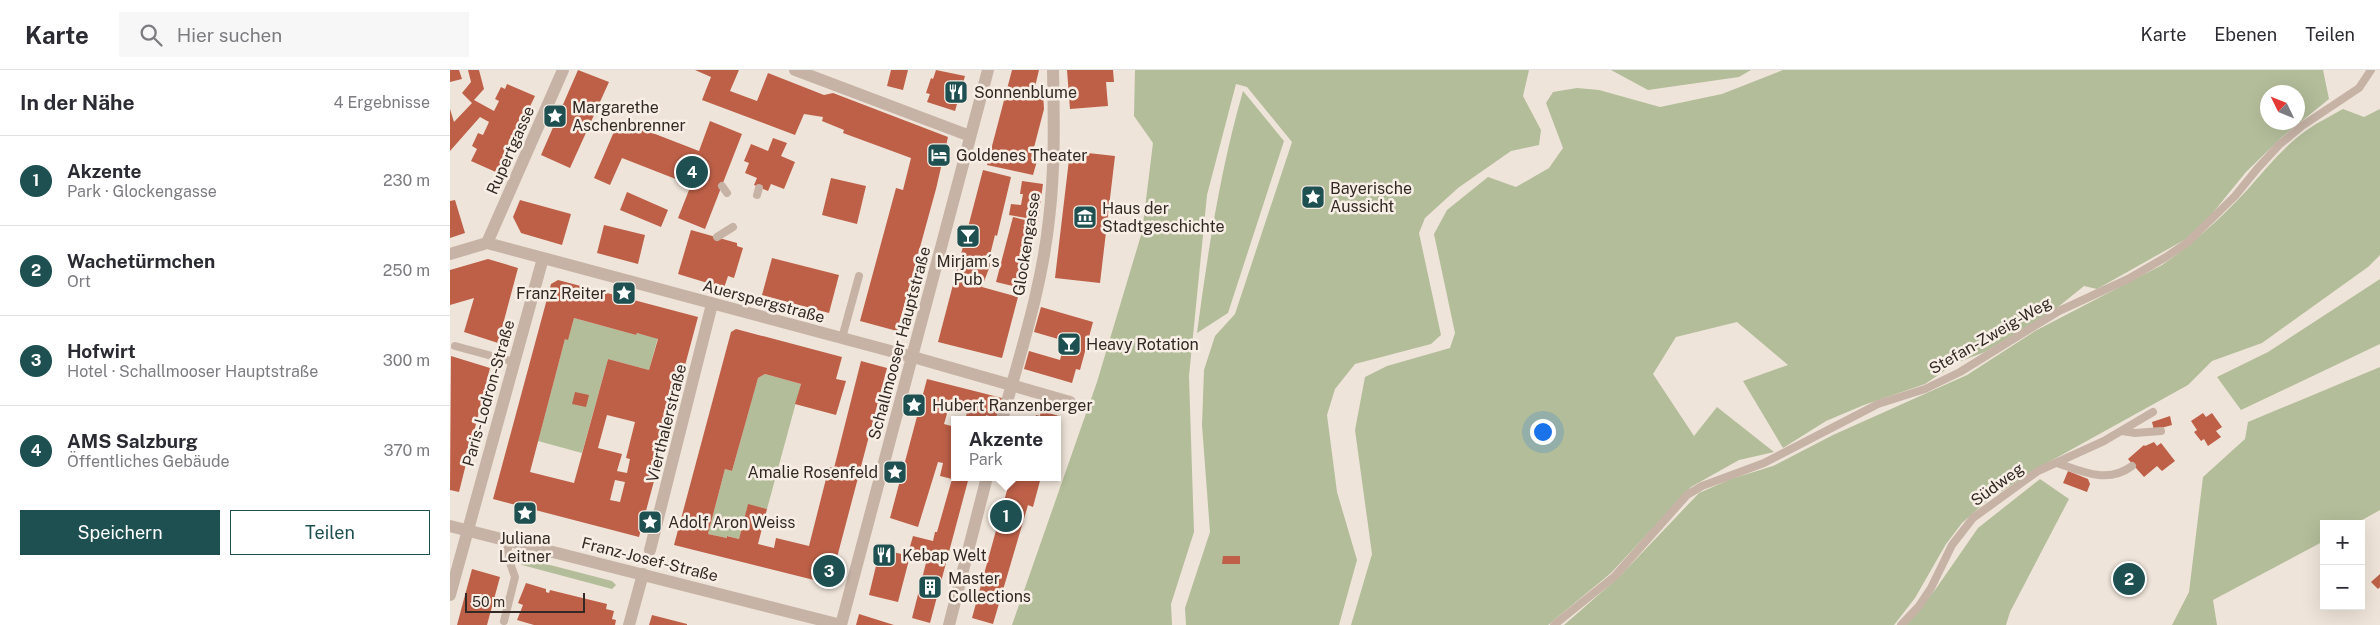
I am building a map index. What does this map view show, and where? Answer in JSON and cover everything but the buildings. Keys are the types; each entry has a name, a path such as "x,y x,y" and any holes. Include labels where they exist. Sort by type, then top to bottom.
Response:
{"street":[{"name":"Rupertgasse","path":"487,243 563,70"},
{"path":"795,70 970,136"},
{"name":"Schallmooser Hauptstraße","path":"841,625 988,70"},
{"name":"Glockengasse","path":"1003,416 1034,299 1049,221 1052,184 1054,70"},
{"path":"450,254 487,243"},
{"name":"Auerspergstraße","path":"487,243 913,357 1070,402"},
{"name":"Paris-Lodron-Straße","path":"450,595 543,258"},
{"name":"Vierthalerstraße","path":"650,550 712,304"},
{"path":"949,625 986,481"},
{"name":"Franz-Josef-Straße","path":"450,526 841,625"},
{"path":"629,625 643,574"}],"lane":[{"name":"Stefan-Zweig-Weg","path":"1554,625 1615,576 1687,495 1702,486 1764,463 1878,404 1924,389 1960,372 2058,311 2128,279 2166,257 2188,242 2235,196 2256,169 2280,145 2302,126 2359,88 2371,70"},
{"path":"722,186 727,193"},
{"path":"717,237 733,227"},
{"path":"842,338 859,276"},
{"path":"454,346 514,362"},
{"name":"Südweg","path":"1901,625 1927,594 1952,545 1973,518 2038,471 2122,431 2153,412"},
{"path":"2122,431 2135,434 2161,431"},
{"path":"2057,463 2088,474 2105,476 2122,473 2132,466"},
{"path":"504,621 515,577 509,560 507,540"}],"green space":[{"path":"1135,70 1529,70 1523,96 1541,130 1539,145 1511,151 1458,188 1425,218 1419,233 1441,335 1431,344 1355,364 1335,389 1327,415 1337,492 1357,560 1339,625 1186,625 1185,608 1210,532 1202,425 1204,370 1215,336 1235,314 1292,142 1247,87 1236,84 1207,195 1189,376 1194,532 1171,604 1172,625 1012,625 1097,382 1142,232 1153,143 1134,116"},
{"path":"1611,70 1751,70 1739,77 1648,90"},
{"path":"1783,70 2323,70 2329,99 2305,118 2305,85 2260,85 2260,130 2291,130 2246,172 2211,215 2186,239 2097,289 2084,286 2053,311 1985,352 1956,363 1925,384 1864,405 1826,421 1783,448 1743,381 1788,365 1737,322 1676,337 1653,374 1694,436 1717,407 1774,452 1739,460 1691,487 1611,573 1548,625 1351,625 1372,554 1355,430 1365,377 1387,366 1450,348 1455,333 1434,234 1447,210 1488,177 1516,187 1549,168 1563,148 1546,103 1553,92 1577,88 1599,90 1660,107 1722,94"},
{"path":"1243,91 1284,141 1228,313 1197,333 1215,211"},
{"path":"2343,109 2364,117 2380,109 2380,255 2368,267 2262,343 2212,361 2188,385 2038,468 1988,500 1962,523 1946,544 1915,598 1894,625 1564,625 1619,577 1699,493 1731,479 1773,466 1833,435 1967,375 2035,331 2162,265 2218,220 2299,136"},
{"path":"2380,279 2380,344 2241,410 2217,377 2268,352"},
{"path":"574,318 636,335 637,333 658,337 649,370 608,359 582,453 538,441 565,339 568,339"},
{"path":"2380,367 2380,510 2362,520 2320,520 2320,543 2213,600 2217,625 2172,625 2189,592 2203,477 2245,439 2248,422"},
{"path":"765,374 801,384 767,509 748,505 739,539 708,534 725,469 732,471 758,378"},
{"path":"2040,479 2069,499 2010,612 2006,625 1906,625 1935,590 1978,528"},
{"path":"523,558 612,581 616,585 612,589 522,565 519,561"}],"place":[{"name":"Sonnenblume","path":"956,92"},
{"name":"Margarethe Aschenbrenner","path":"555,116"},
{"name":"Goldenes Theater","path":"939,155"},
{"name":"AMS Salzburg","path":"692,172"},
{"name":"Bayerische Aussicht","path":"1313,197"},
{"name":"Haus der Stadtgeschichte","path":"1085,217"},
{"name":"Mirjam´s Pub","path":"968,236"},
{"name":"Franz Reiter","path":"624,293"},
{"name":"Heavy Rotation","path":"1069,344"},
{"name":"Hubert Ranzenberger","path":"914,405"},
{"name":"Amalie Rosenfeld","path":"895,472"},
{"name":"Juliana Leitner","path":"525,513"},
{"name":"Akzente","path":"1006,516"},
{"name":"Adolf Aron Weiss","path":"650,522"},
{"name":"Kebap Welt","path":"884,555"},
{"name":"Hofwirt","path":"829,571"},
{"name":"Wachetürmchen","path":"2129,579"},
{"name":"Master Collections","path":"930,587"}]}
